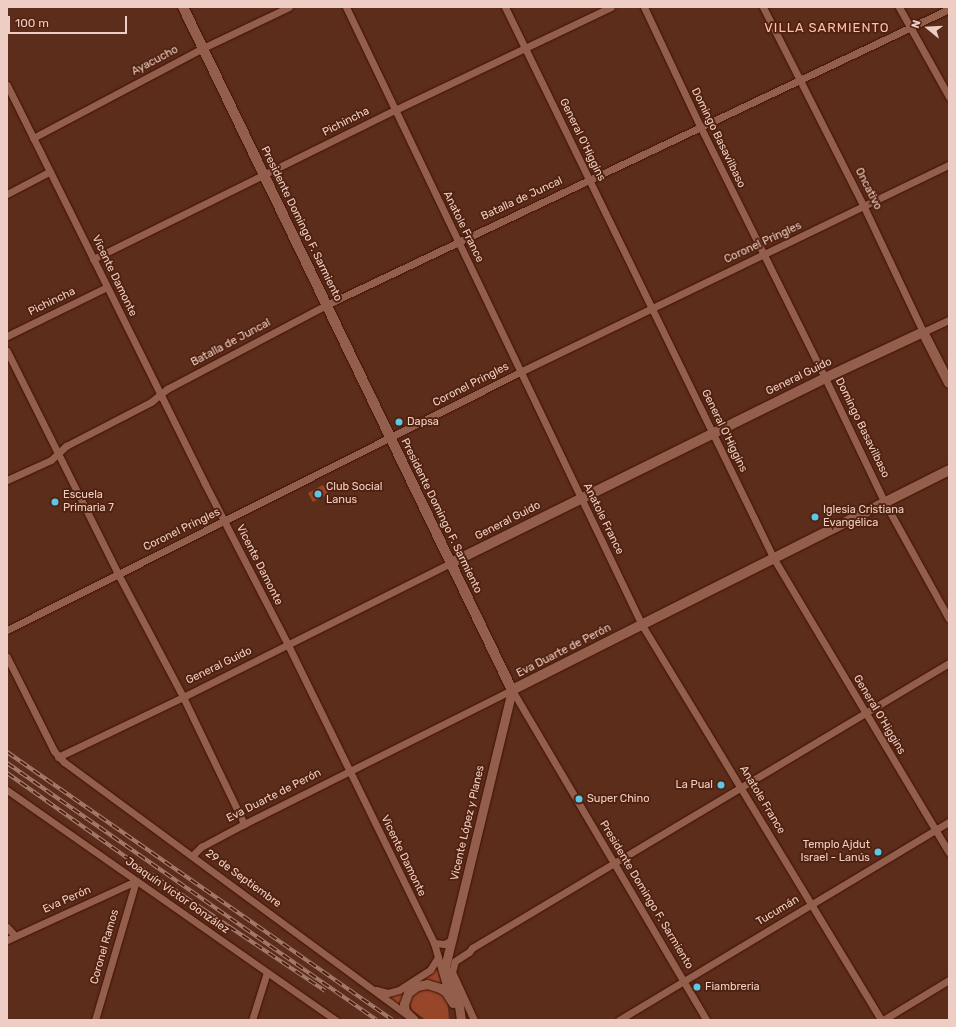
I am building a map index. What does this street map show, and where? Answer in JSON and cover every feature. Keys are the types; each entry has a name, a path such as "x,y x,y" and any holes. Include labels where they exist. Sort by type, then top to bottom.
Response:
{"main road":[{"name":"Presidente Domingo F. Sarmiento","path":"183,7 512,690"},
{"name":"General Guido","path":"451,563 825,378 923,332"},
{"name":"Oncativo","path":"923,332 949,383"},
{"name":"Eva Duarte de Perón","path":"512,690 949,470"}],"street":[{"name":"Ayacucho","path":"33,138 203,48 289,7"},
{"name":"Anatole France","path":"346,7 642,625 741,787 810,904 882,1020"},
{"name":"General O'Higgins","path":"505,7 774,559 949,852"},
{"name":"Pichincha","path":"93,259 264,176 395,110 611,7"},
{"name":"Domingo Basavilbaso","path":"644,7 700,126 825,378 885,503 949,619"},
{"name":"Oncativo","path":"763,7 799,81 864,207 923,332"},
{"path":"899,7 949,97"},
{"name":"Batalla de Juncal","path":"7,480 51,460 66,446 151,402 168,389 326,305 949,9"},
{"name":"Vicente Damonte","path":"7,85 160,395 288,645 434,943 453,976 474,1020"},
{"name":"Coronel Pringles","path":"7,630 520,372 949,165"},
{"path":"7,194 50,172"},
{"name":"Pichincha","path":"7,336 107,287"},
{"name":"General Guido","path":"923,332 949,320"},
{"path":"7,351 118,574 183,697 244,824"},
{"name":"General Guido","path":"58,757 183,697 451,563"},
{"path":"7,657 58,757"},
{"path":"373,989 388,993 399,990 430,970 463,951 472,948 613,862 866,714 949,663"},
{"name":"Eva Duarte de Perón","path":"192,856 201,847 244,824 512,690"},
{"name":"Presidente Domingo F. Sarmiento","path":"512,690 706,1020"},
{"name":"Vicente López y Planes","path":"445,962 452,940 512,690"},
{"name":"29 de Septiembre","path":"58,757 411,1018"},
{"name":"Joaquín Víctor González","path":"7,790 335,1020"},
{"name":"Tucumán","path":"619,1020 810,904 949,822"},
{"name":"Eva Perón","path":"7,940 136,881"},
{"name":"Coronel Ramos","path":"95,1020 136,881"},
{"path":"7,927 15,936"},
{"path":"434,943 444,944 452,940"},
{"path":"445,962 445,970 459,1006 461,1020"},
{"name":"Vicente Damonte","path":"445,962 449,996"},
{"path":"252,1020 267,972"},
{"path":"882,1020 949,980"},
{"path":"411,1018 404,1007 408,993 417,986 427,984 440,988 449,996 454,1008 455,1020"}],"shaded area":[{"name":"Club Social Lanus","path":"323,485 328,494 313,502 308,493"},
{"path":"437,969 442,986 427,981 401,1006 386,995"},
{"path":"429,989 440,993 447,999 449,1020 426,1020 412,1010 410,1004 411,998 418,991"}],"railway":[{"path":"7,752 392,1020"},
{"path":"7,763 377,1020"},
{"path":"7,773 149,873 325,991"}],"place":[{"name":"Dapsa","path":"399,422"},
{"name":"Club Social Lanus","path":"318,494"},
{"name":"Escuela Primaria 7","path":"55,502"},
{"name":"Iglesia Cristiana Evangélica","path":"815,517"},
{"name":"La Pual","path":"721,785"},
{"name":"Super Chino","path":"579,799"},
{"name":"Templo Ajdut Israel - Lanús","path":"878,852"},
{"name":"Fiambreria","path":"697,987"}],"district":[{"name":"VILLA SARMIENTO","path":"827,28"}]}
